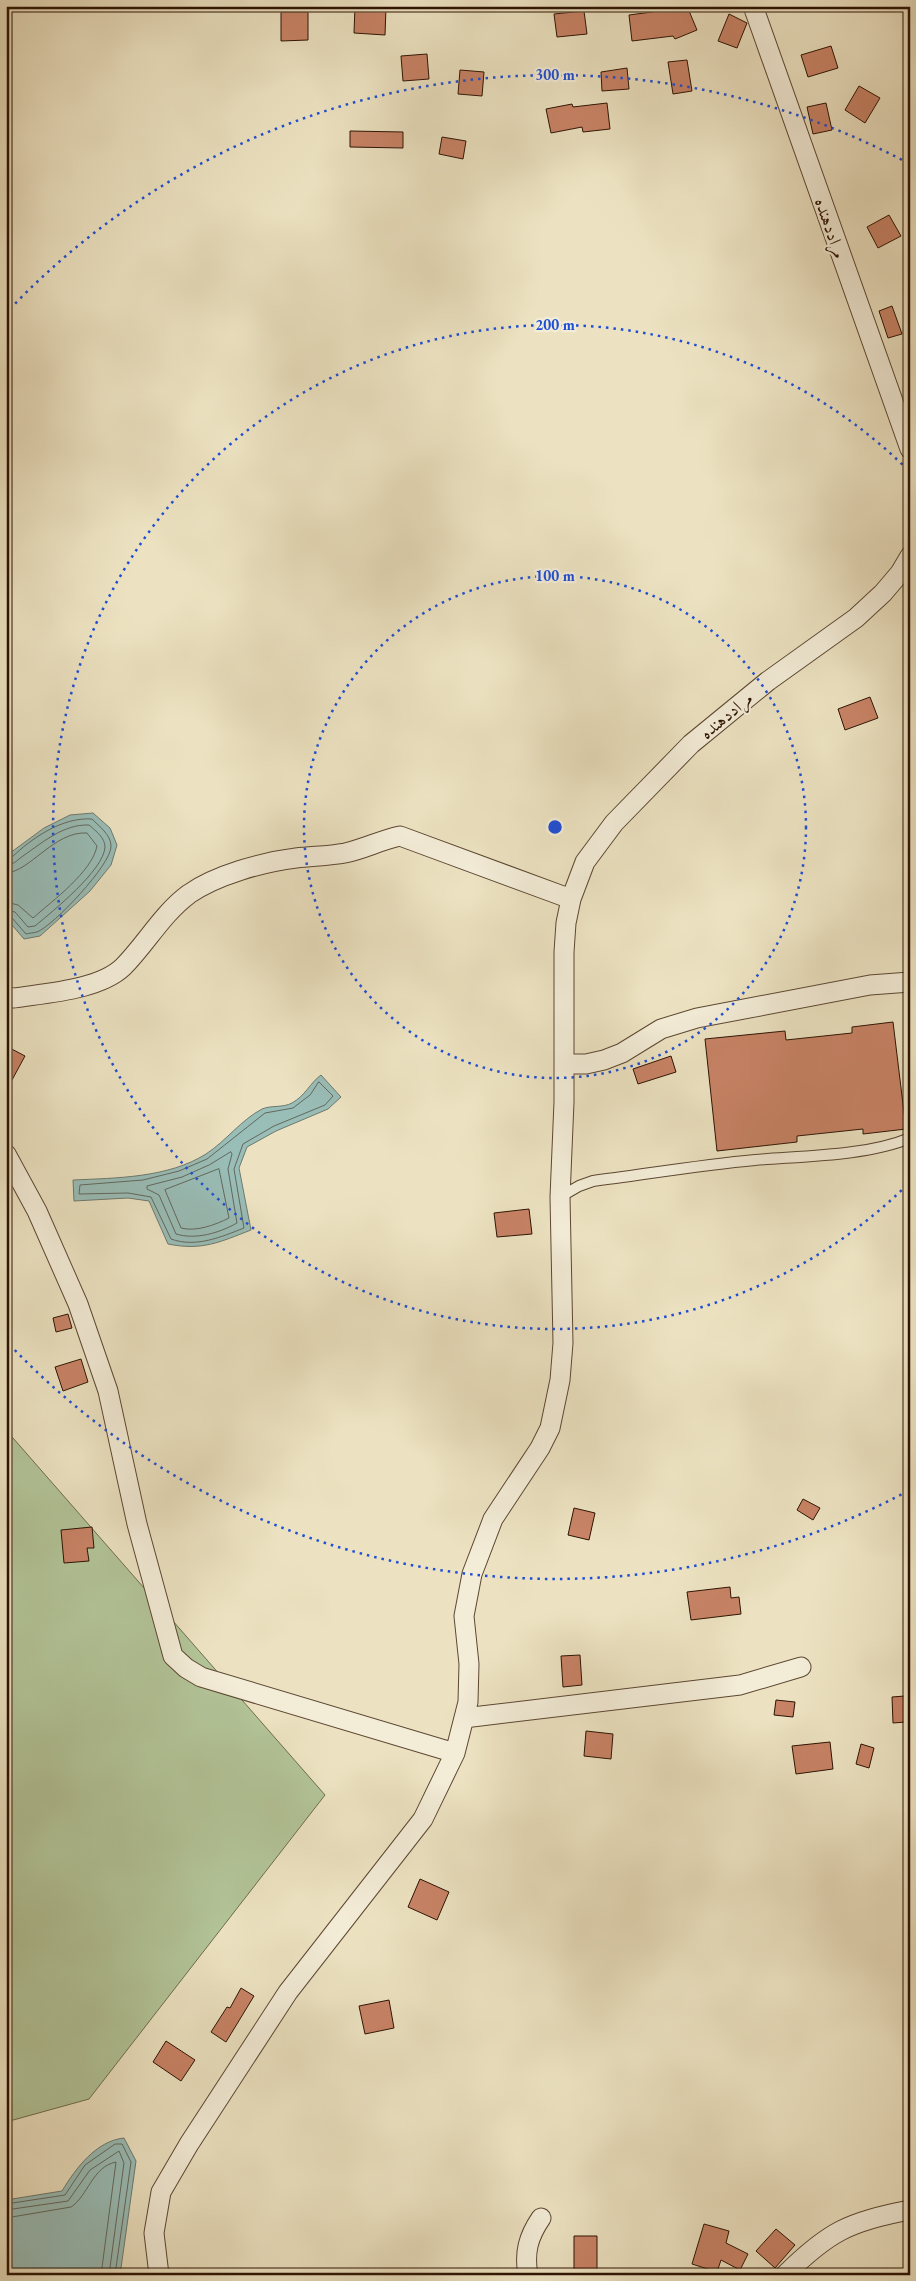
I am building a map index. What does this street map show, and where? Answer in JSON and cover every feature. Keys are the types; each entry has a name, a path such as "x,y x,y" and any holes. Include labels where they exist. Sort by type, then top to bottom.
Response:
{"street":[{"name":"مراددهنده","path":"753,6 910,449"},
{"name":"مراددهنده","path":"159,2275 154,2233 161,2192 189,2144 288,1992 423,1819 455,1753 468,1702 469,1664 464,1616 472,1574 493,1519 540,1448 550,1428 560,1380 563,1326 560,1197 564,1064 564,952 566,923 571,899 585,862 614,823 691,744 728,712 856,618 883,593 900,573 910,556"},
{"path":"6,997 14,998 75,988 98,982 121,969 162,918 190,894 227,876 288,860 348,852 383,839 400,836 571,899"},
{"path":"564,1064 586,1064 604,1060 622,1053 661,1029 697,1018 870,985 910,982"},
{"path":"6,1154 36,1210 78,1304 108,1391 137,1524 174,1656 186,1668 201,1677 455,1753"},
{"path":"464,1718 740,1686 801,1667"},
{"path":"785,2275 805,2255 844,2227 910,2210"},
{"path":"528,2275 525,2258 530,2234 541,2218"}],"lane":[{"path":"560,1197 592,1181 729,1163 870,1149 910,1138"}],"green space":[{"path":"6,1430 325,1795 89,2099 6,2122"}],"water":[{"path":"93,813 110,828 117,845 111,865 90,891 40,936 24,939 6,918 6,856 44,828 70,815"},
{"path":"321,1075 341,1097 328,1109 276,1131 247,1147 239,1168 251,1230 220,1242 201,1246 180,1246 168,1244 149,1201 128,1198 74,1201 73,1180 141,1175 175,1168 191,1162 213,1149 247,1119 262,1109 288,1105 297,1100"},
{"path":"124,2138 136,2161 120,2275 6,2275 6,2200 62,2191 80,2165 96,2150 104,2144"}],"building":[{"path":"355,6 386,7 385,35 354,33"},
{"path":"666,6 687,6 697,30 675,39 673,36 632,41 629,15 652,12"},
{"path":"584,11 587,34 557,37 554,14"},
{"path":"281,12 308,12 308,40 281,41"},
{"path":"729,14 747,23 737,48 718,41"},
{"path":"831,46 838,68 808,77 801,55"},
{"path":"427,54 429,79 403,81 401,56"},
{"path":"687,60 692,91 673,94 668,62"},
{"path":"627,68 629,89 602,91 601,72"},
{"path":"460,70 484,72 482,96 458,94"},
{"path":"859,86 880,98 865,123 845,110"},
{"path":"607,103 610,129 583,132 582,127 551,133 546,109 572,104 573,107"},
{"path":"826,103 832,130 813,134 807,107"},
{"path":"350,131 403,132 403,148 350,147"},
{"path":"442,137 466,141 463,159 439,154"},
{"path":"889,215 901,236 878,248 867,227"},
{"path":"892,306 902,334 888,338 879,311"},
{"path":"870,697 878,718 845,730 838,709"},
{"path":"893,1022 906,1129 863,1134 863,1129 797,1136 797,1142 717,1151 705,1039 785,1031 786,1040 852,1033 852,1027"},
{"path":"6,1046 25,1056 6,1091"},
{"path":"671,1056 676,1072 638,1084 633,1069"},
{"path":"529,1209 532,1234 497,1237 494,1213"},
{"path":"68,1314 72,1328 56,1332 53,1318"},
{"path":"81,1359 88,1382 63,1391 55,1367"},
{"path":"803,1499 820,1508 813,1520 797,1510"},
{"path":"574,1508 595,1513 589,1540 568,1535"},
{"path":"92,1527 94,1548 87,1548 89,1561 64,1563 61,1530"},
{"path":"730,1587 731,1598 739,1597 741,1614 691,1620 687,1592"},
{"path":"580,1655 582,1685 563,1687 561,1656"},
{"path":"905,1696 906,1722 893,1723 892,1697"},
{"path":"776,1700 795,1702 793,1717 774,1715"},
{"path":"586,1731 613,1734 611,1759 584,1756"},
{"path":"830,1742 833,1769 796,1774 792,1746"},
{"path":"861,1744 874,1748 869,1768 856,1764"},
{"path":"420,1879 449,1892 437,1920 408,1907"},
{"path":"241,1988 254,1996 226,2042 211,2032 227,2007 230,2008"},
{"path":"389,2000 394,2028 365,2034 359,2006"},
{"path":"166,2041 195,2060 181,2081 153,2062"},
{"path":"704,2224 729,2231 726,2243 748,2254 740,2270 721,2260 717,2272 692,2264"},
{"path":"776,2229 795,2245 775,2268 756,2251"},
{"path":"574,2236 597,2236 597,2270 574,2270"}]}
